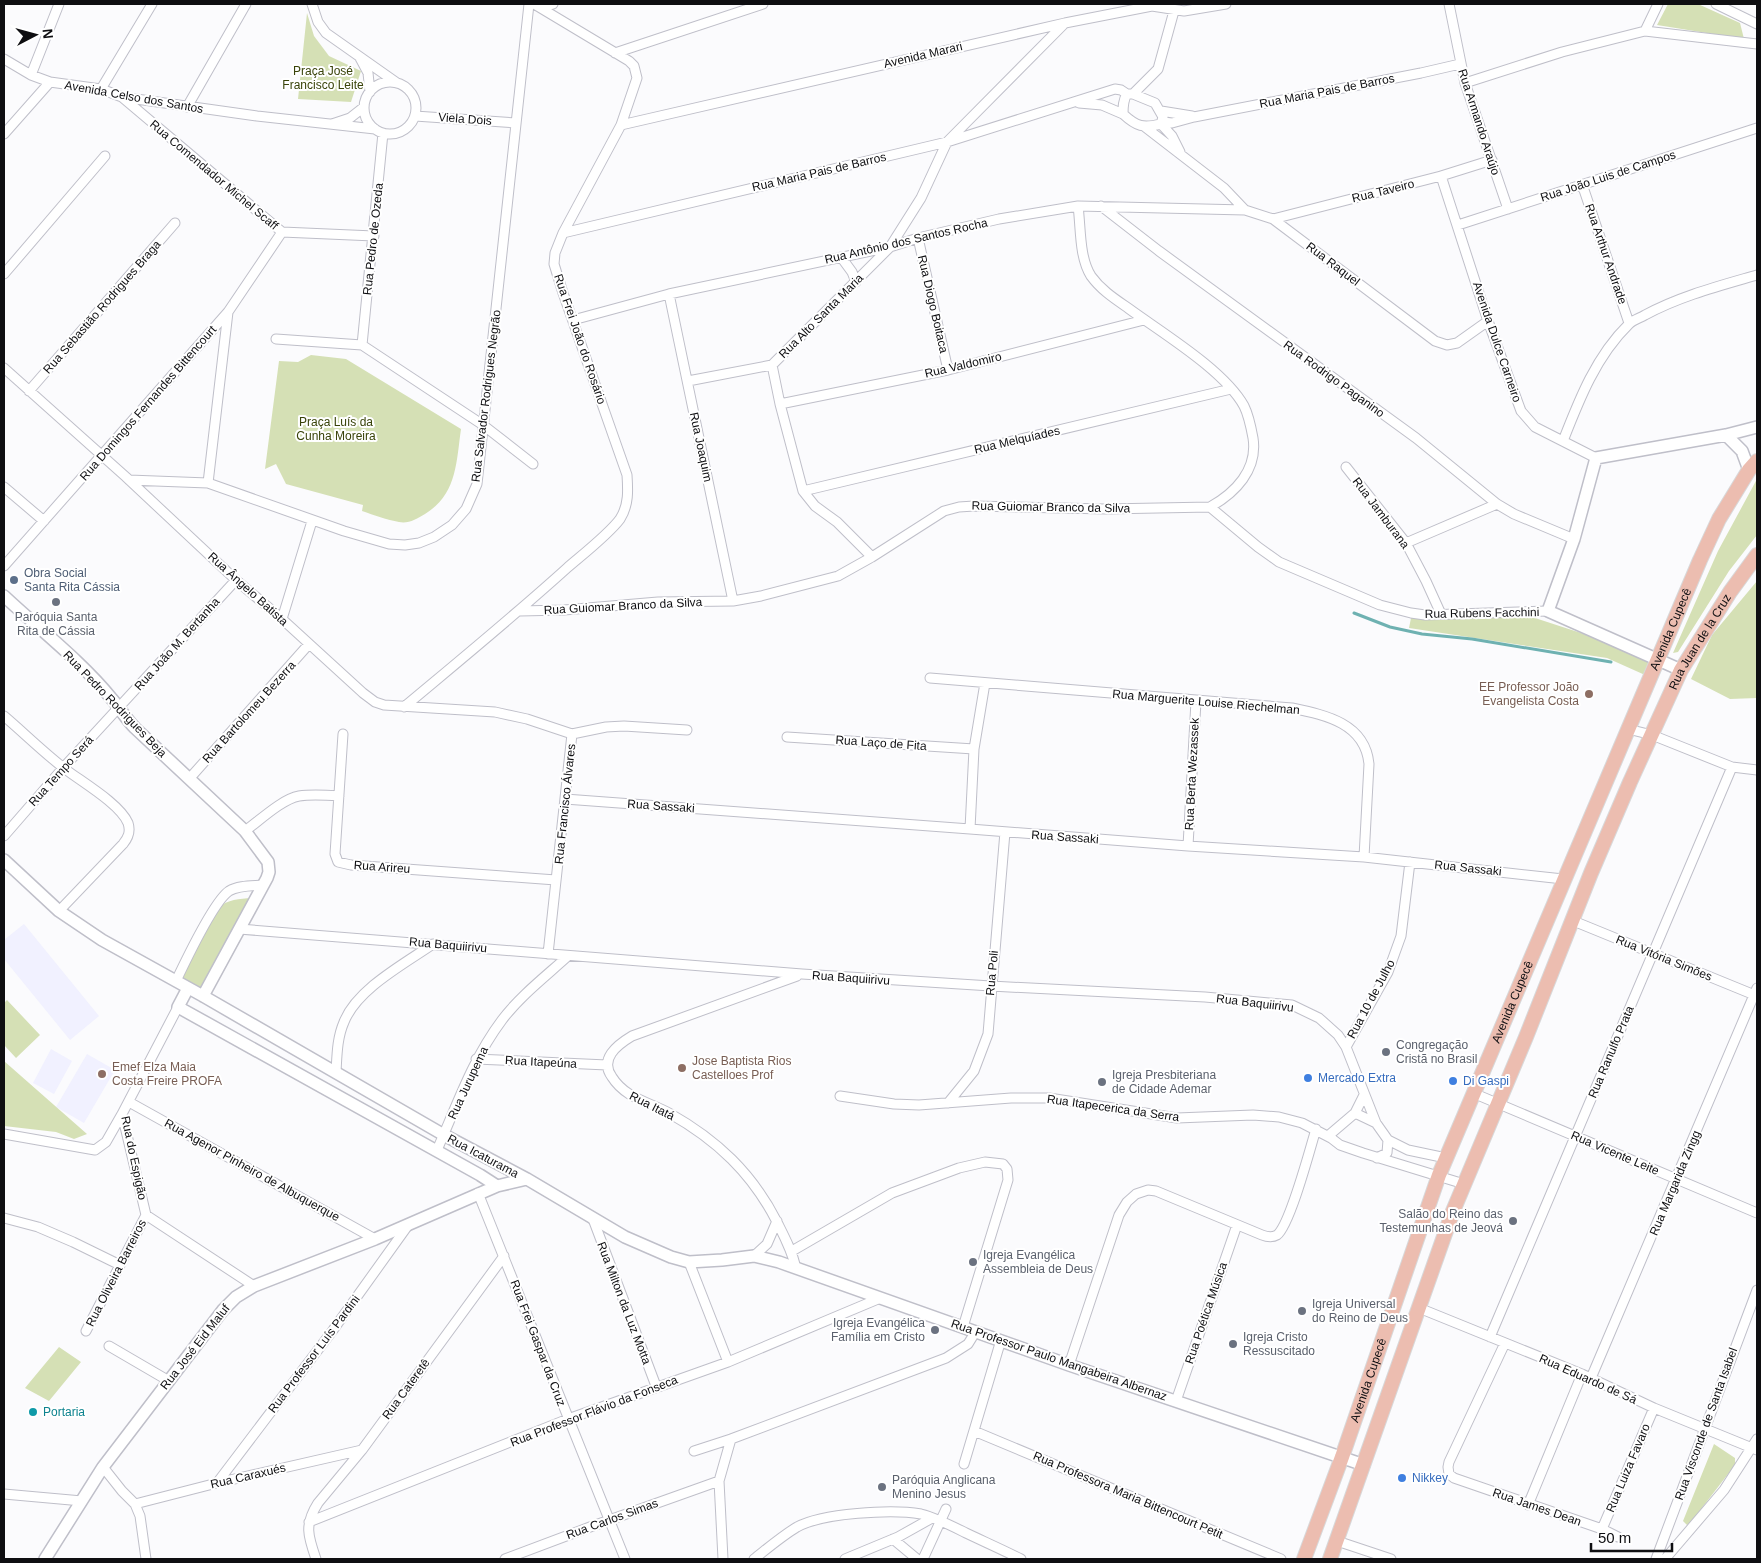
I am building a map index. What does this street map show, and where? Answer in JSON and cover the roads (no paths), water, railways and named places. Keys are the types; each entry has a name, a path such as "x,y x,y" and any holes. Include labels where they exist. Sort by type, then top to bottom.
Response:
{"main road":[{"name":"Avenida Cupecê","path":"1304,1559 1342,1457 1439,1175 1700,560 1719,519 1753,466"},
{"name":"Rua Juan de la Cruz","path":"1652,736 1681,670 1730,592 1757,555"},
{"name":"Avenida Cupecê","path":"1330,1559 1436,1255 1572,920 1626,791 1652,736"}],"street":[{"path":"31,75 60,4"},
{"path":"101,89 152,4"},
{"path":"187,107 246,4"},
{"path":"312,4 318,22 326,33 403,86 412,96 415,102 415,116 408,127 396,134 379,131 368,123 364,107 365,102 370,92 377,86 383,83 397,83"},
{"name":"Rua Salvador Rodrigues Negrão","path":"130,480 208,483 312,521 389,544 405,545 419,543 434,537 452,525 466,509 477,484 528,4"},
{"path":"538,6 553,4"},
{"path":"538,6 615,53 763,4"},
{"name":"Avenida Marari","path":"621,125 1149,5 1174,11 1226,4"},
{"name":"Rua Armando Araújo","path":"1449,4 1465,82 1508,209"},
{"path":"1645,31 1658,4"},
{"path":"1718,4 1757,24"},
{"path":"1130,94 1155,103 1161,111 1162,123 1145,127 1134,124 1123,114 1123,106 1125,97 1158,69 1174,11"},
{"name":"Rua Alto Santa Maria","path":"872,557 837,522 815,506 803,490 780,404 772,365 890,247 921,198 947,142 1065,23"},
{"path":"1465,82 1562,52 1645,31 1757,44"},
{"name":"Rua Frei João do Rosário","path":"404,707 520,611 619,520 625,508 628,493 627,474 554,264 555,253 563,233 621,125 634,89 637,72 634,66 615,53"},
{"name":"Avenida Celso dos Santos","path":"4,58 31,75 50,82 101,89 122,97 379,131"},
{"path":"360,58 368,73 370,92"},
{"name":"Rua Maria Pais de Barros","path":"1162,123 1172,124 1194,117 1460,64"},
{"path":"4,134 50,82"},
{"name":"Rua Maria Pais de Barros","path":"563,233 947,142 1115,89 1130,94"},
{"name":"Rua Comendador Michel Scaff","path":"122,97 282,232 374,236"},
{"name":"Rua Maria Pais de Barros","path":"1073,103 1102,105 1123,114"},
{"name":"Avenida Celso dos Santos","path":"330,125 350,118 364,107"},
{"name":"Rua Maria Pais de Barros","path":"1161,111 1194,117"},
{"name":"Viela Dois","path":"415,116 516,122"},
{"name":"Rua Raquel","path":"1162,123 1182,154"},
{"name":"Rua Raquel","path":"1145,127 1224,188 1245,210 1273,219 1435,341 1447,345 1457,343 1488,321"},
{"name":"Rua João Luis de Campos","path":"1458,225 1757,128"},
{"name":"Rua Pedro de Ozeda","path":"362,345 374,236 379,131"},
{"path":"4,274 105,156"},
{"name":"Rua Taveiro","path":"1273,219 1441,176 1492,160"},
{"name":"Avenida Dulce Carneiro","path":"1441,176 1488,321 1521,411 1535,428 1596,458"},
{"name":"Rua Arthur Andrade","path":"1582,184 1629,324"},
{"path":"1078,206 1083,250 1088,270 1100,288 1196,357 1220,377 1244,406 1249,417 1254,446 1252,460 1244,479 1234,491 1210,507"},
{"name":"Rua Antônio dos Santos Rocha","path":"573,320 669,294 890,247 918,238 999,219 1078,206 1245,210"},
{"name":"Rua Rodrigo Paganino","path":"1101,206 1159,251 1416,438 1497,504 1514,514 1574,539"},
{"name":"Rua Sebastião Rodrigues Braga","path":"29,390 175,223"},
{"name":"Rua Domingos Fernandes Bittencourt","path":"4,566 228,312 282,232"},
{"name":"Rua Diogo Boitaca","path":"918,238 948,370"},
{"path":"841,257 852,272 856,282"},
{"path":"1563,441 1592,374 1605,353 1629,324 1666,304 1757,275"},
{"name":"Rua Joaquim","path":"669,294 732,601"},
{"path":"208,483 228,312"},
{"name":"Rua Valdomiro","path":"780,404 948,370 1144,320"},
{"path":"276,339 362,345 483,425 533,464"},
{"path":"688,381 772,365"},
{"name":"Rua Ângelo Batista","path":"4,368 102,454 236,580 363,693 375,702 404,707"},
{"name":"Rua Melquíades","path":"803,490 1231,390"},
{"path":"1548,611 1574,539 1596,458 1726,435 1757,427"},
{"path":"1726,435 1742,451 1753,466"},
{"name":"Rua Jamburana","path":"1346,467 1406,543 1441,614"},
{"path":"4,487 44,521"},
{"path":"1406,543 1497,504"},
{"name":"Rua Guiomar Branco da Silva","path":"520,611 564,610 658,602 732,601 761,596 838,576 872,557 944,511 958,507 1106,509 1210,507"},
{"name":"Rua Rubens Facchini","path":"1210,507 1258,547 1290,567 1380,605 1411,614 1548,611 1681,670"},
{"path":"282,619 312,521"},
{"name":"Rua João M. Bertanha","path":"119,708 236,580"},
{"name":"Rua Pedro Rodrigues Beja","path":"4,596 85,670 135,728 245,831 268,862 269,872 263,885 203,996"},
{"name":"Rua Bartolomeu Bezerra","path":"189,779 309,644"},
{"name":"Rua Marguerite Louise Riechelman","path":"930,678 1292,708 1321,714 1337,721 1358,736 1366,749 1369,764 1364,857"},
{"path":"970,828 974,749 985,683"},
{"name":"Rua Berta Wezassek","path":"1188,846 1196,701"},
{"name":"Rua Francisco Álvares","path":"404,707 496,712 527,719 572,734 548,954"},
{"name":"Rua Tempo Será","path":"4,836 63,768 119,708"},
{"path":"4,716 63,768 114,805 124,815 128,824 128,837 123,844 59,911"},
{"path":"572,734 606,727 624,726 687,730"},
{"path":"1628,728 1732,767 1757,770"},
{"name":"Rua Arireu","path":"343,734 335,854 336,859 342,864 556,880"},
{"name":"Rua Laço de Fita","path":"787,737 974,749"},
{"name":"Rua Ranulfo Prata","path":"1490,1337 1732,767"},
{"path":"245,831 288,800 298,796 339,796"},
{"name":"Rua Sassaki","path":"566,799 970,828 1188,846 1364,857 1563,879"},
{"name":"Rua Poli","path":"948,1102 974,1071 988,1034 1005,832"},
{"name":"Rua Icaturama","path":"4,860 59,911 102,940 444,1135 527,1179 626,1237 671,1257 689,1262 754,1256"},
{"name":"Rua 10 de Julho","path":"1346,1047 1388,972 1401,936 1410,862"},
{"path":"176,981 203,928 222,898 229,891 238,888 263,885"},
{"name":"Rua Vitória Simões","path":"1572,920 1653,954 1756,993"},
{"name":"Rua Baquiirivu","path":"239,929 802,974 1205,997 1292,1005 1310,1013 1327,1024 1338,1035 1346,1047 1376,1123 1388,1140 1408,1150 1446,1158"},
{"path":"336,1072 338,1039 344,1021 355,1003 369,989 433,944"},
{"name":"Rua Jurupema","path":"437,1150 476,1059 503,1018 568,956"},
{"path":"606,1065 611,1053 620,1043 632,1036 802,974"},
{"name":"Rua do Espigão","path":"188,988 122,1114 146,1214 254,1286"},
{"name":"Rua Margarida Zingg","path":"1591,1378 1756,993"},
{"name":"Rua Icaturama","path":"178,1007 437,1150 497,1186"},
{"name":"Rua Itapeúna","path":"476,1059 606,1065"},
{"name":"Rua Itatá","path":"606,1065 620,1088 634,1098 667,1112 701,1132 723,1150 753,1181 766,1201 792,1251 796,1268"},
{"name":"Rua Vicente Leite","path":"1473,1093 1757,1213"},
{"path":"1328,1136 1354,1113 1364,1095"},
{"name":"Rua Itapecerica da Serra","path":"840,1096 894,1104 919,1105 1011,1098 1049,1098 1178,1118 1253,1115 1279,1117 1302,1123 1316,1129 1340,1144 1378,1158 1464,1184"},
{"name":"Rua Agenor Pinheiro de Albuquerque","path":"129,1102 376,1239"},
{"path":"1354,1113 1376,1123"},
{"path":"4,1134 94,1150 106,1142 122,1114"},
{"path":"1069,1365 1119,1215 1132,1197 1143,1191 1161,1192 1269,1237 1278,1233 1287,1219 1316,1129"},
{"path":"1378,1158 1387,1153 1388,1140"},
{"path":"792,1251 892,1193 959,1168 985,1162 1000,1162 1006,1166 1008,1174 1007,1186 963,1327"},
{"name":"Rua José Eid Maluf","path":"46,1559 103,1467 223,1310 236,1297 254,1286 376,1239 497,1186 527,1179"},
{"name":"Rua Frei Gaspar da Cruz","path":"478,1194 625,1559"},
{"name":"Rua Oliveira Barreiros","path":"86,1331 146,1214"},
{"path":"4,1218 38,1226 120,1265"},
{"name":"Rua Milton da Luz Motta","path":"593,1219 656,1386"},
{"path":"754,1256 767,1244 777,1221"},
{"name":"Rua Professor Luís Pardini","path":"217,1482 333,1330 409,1224"},
{"name":"Rua Poética Música","path":"1176,1400 1237,1225"},
{"name":"Rua Cateretê","path":"309,1522 318,1503 362,1450 504,1256"},
{"name":"Rua Professor Paulo Mangabeira Albernaz","path":"754,1256 796,1268 878,1299 1364,1465"},
{"path":"689,1262 728,1362"},
{"name":"Rua Visconde de Santa Isabel","path":"1656,1559 1757,1290"},
{"name":"Rua Professor Flávio da Fonseca","path":"309,1522 568,1419 656,1386 728,1362 878,1299"},
{"name":"Rua Eduardo de Sá","path":"1419,1308 1582,1374 1654,1408 1756,1445"},
{"path":"694,1451 938,1362 968,1344 976,1331"},
{"path":"964,1464 1001,1340"},
{"name":"Rua James Dean","path":"1506,1343 1449,1462 1448,1472 1450,1476 1528,1505 1602,1529 1618,1537"},
{"path":"109,1346 169,1381"},
{"path":"1528,1505 1582,1374"},
{"name":"Rua Luiza Favaro","path":"1602,1529 1654,1408"},
{"name":"Rua Professora Maria Bittencourt Petit","path":"974,1431 1281,1559"},
{"path":"723,1559 719,1481 730,1439"},
{"path":"1665,1559 1724,1490 1756,1445"},
{"name":"Rua Caraxués","path":"135,1504 217,1482 362,1450"},
{"path":"103,1467 135,1504 140,1516 146,1559"},
{"name":"Rua Carlos Simas","path":"505,1559 719,1481"},
{"path":"4,1494 82,1501"},
{"path":"922,1559 937,1519 946,1509"},
{"path":"754,1559 797,1527 808,1522 882,1511 905,1512 937,1519 1017,1558"},
{"path":"845,1559 937,1519"},
{"path":"309,1522 312,1546 316,1559"},
{"path":"893,1539 917,1559"},
{"path":"1337,1541 1391,1559"}],"waterway":[{"path":"1354,613 1390,627 1422,634 1472,639 1611,662"}],"place":[{"name":"Obra Social Santa Rita Cássia","path":"14,580"},
{"name":"Paróquia Santa Rita de Cássia","path":"56,602"},
{"name":"EE Professor João Evangelista Costa","path":"1589,694"},
{"name":"Congregação Cristã no Brasil","path":"1386,1052"},
{"name":"Jose Baptista Rios Castelloes Prof","path":"682,1068"},
{"name":"Emef Elza Maia Costa Freire PROFA","path":"102,1074"},
{"name":"Mercado Extra","path":"1308,1078"},
{"name":"Di Gaspi","path":"1453,1081"},
{"name":"Igreja Presbiteriana de Cidade Ademar","path":"1102,1082"},
{"name":"Salão do Reino das Testemunhas de Jeová","path":"1513,1221"},
{"name":"Igreja Evangélica Assembleia de Deus","path":"973,1262"},
{"name":"Igreja Universal do Reino de Deus","path":"1302,1311"},
{"name":"Igreja Evangélica Família em Cristo","path":"935,1330"},
{"name":"Igreja Cristo Ressuscitado","path":"1233,1344"},
{"name":"Portaria","path":"33,1412"},
{"name":"Nikkey","path":"1402,1478"},
{"name":"Paróquia Anglicana Menino Jesus","path":"882,1487"}],"park label":[{"name":"Praça José Francisco Leite","path":"323,78"},
{"name":"Praça Luís da Cunha Moreira","path":"336,429"}]}
